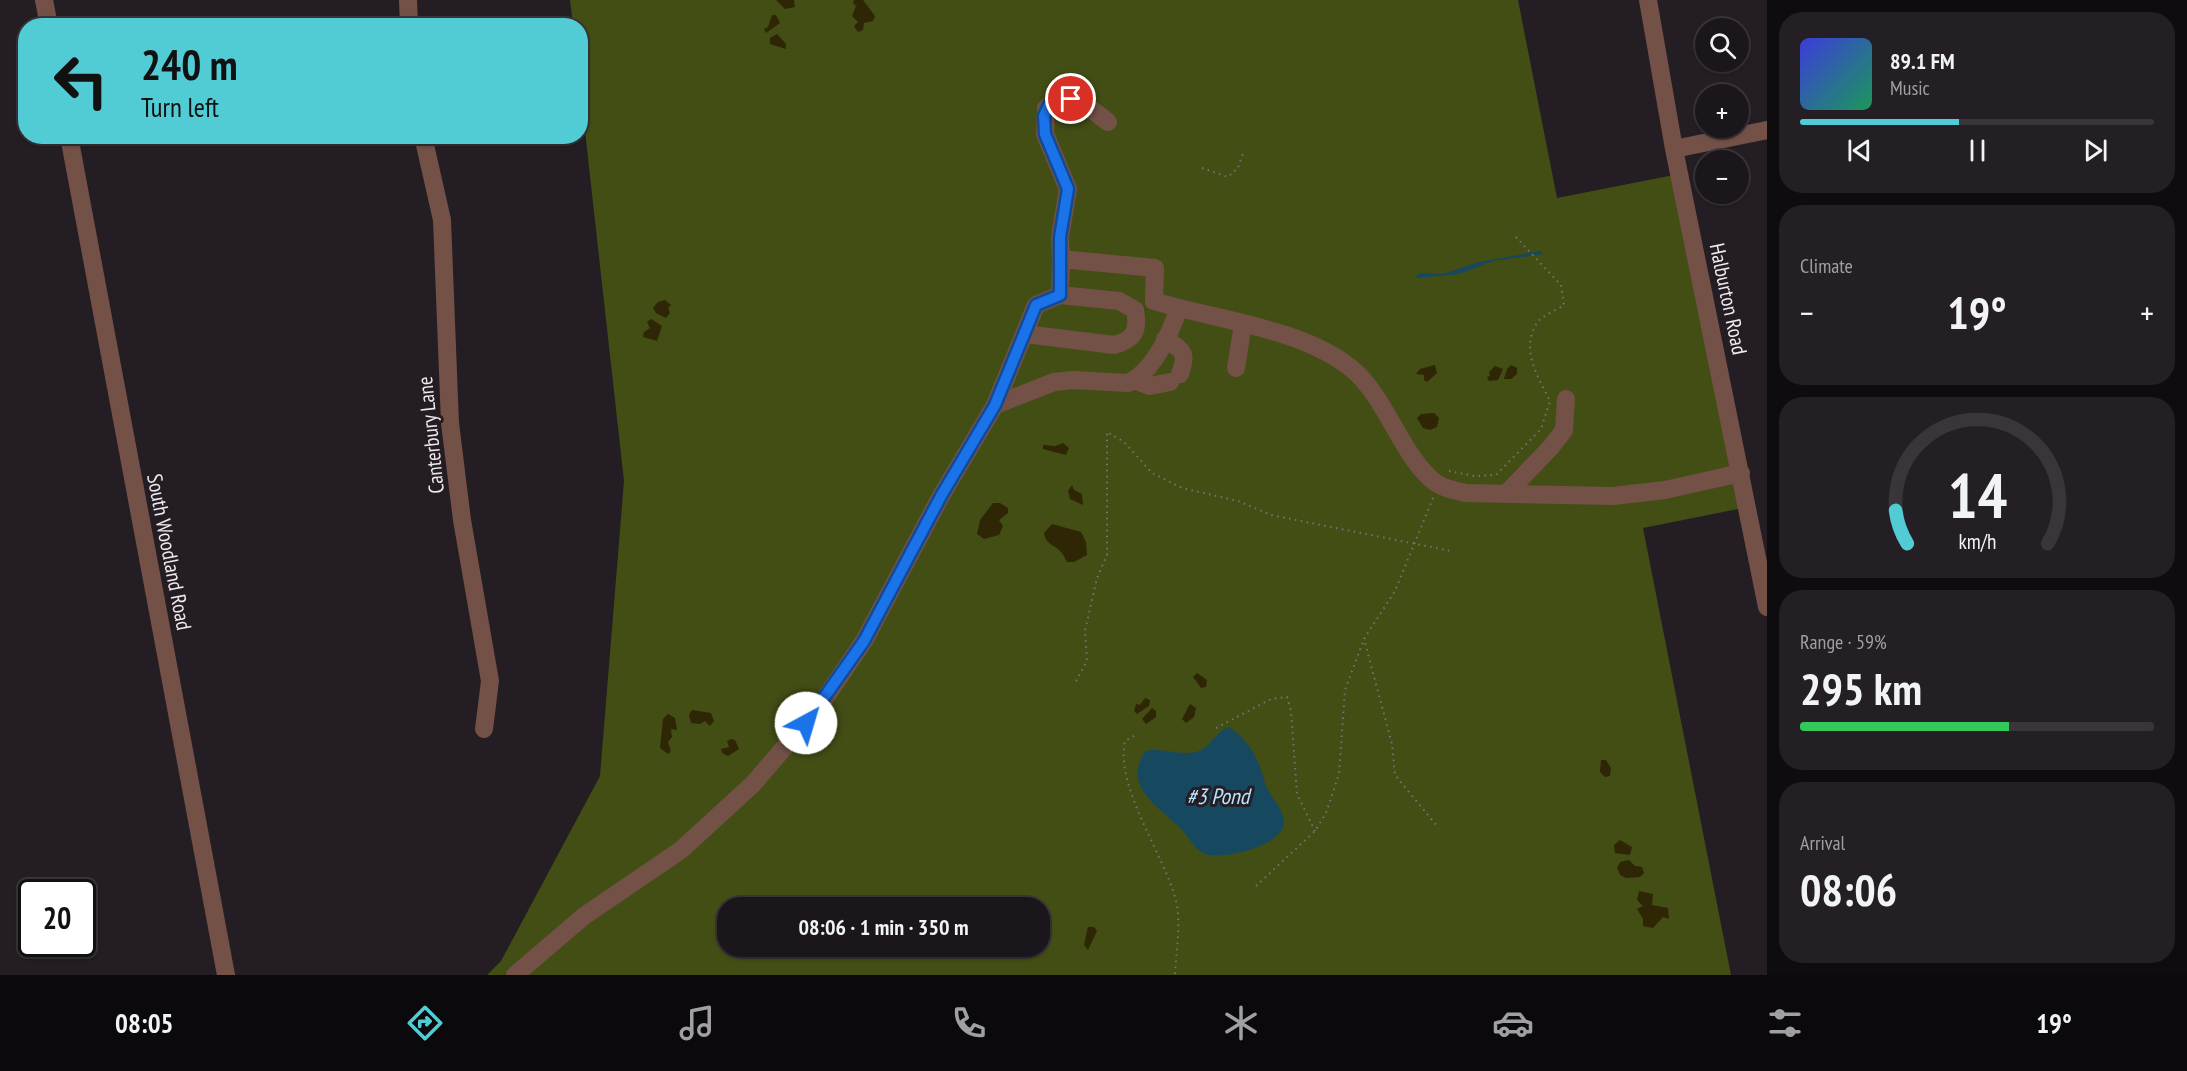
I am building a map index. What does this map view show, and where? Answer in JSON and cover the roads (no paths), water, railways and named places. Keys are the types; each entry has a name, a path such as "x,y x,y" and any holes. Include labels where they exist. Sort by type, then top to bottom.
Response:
{"street":[{"path":"44,0 47,18"},
{"path":"408,0 409,18"},
{"name":"Halburton Road","path":"1648,0 1674,149 1767,607"},
{"path":"1060,295 1060,237 1068,189 1045,134 1046,108 1053,103 1078,99 1108,122"},
{"path":"1674,149 1767,130"},
{"name":"South Woodland Road","path":"70,144 226,975"},
{"name":"Canterbury Lane","path":"425,144 442,220 450,426 462,520 490,681 484,729"},
{"path":"1061,259 1155,268 1154,301"},
{"path":"515,975 584,916 681,850 753,784 819,707 864,641 941,496 995,405 1036,305 1060,295 1119,301 1135,310 1138,322 1135,334 1128,342 1114,345 1025,334"},
{"path":"1135,310 1154,301 1305,342 1353,369 1386,411 1420,466 1438,484 1466,493 1613,496 1641,494 1741,473"},
{"path":"995,405 1054,382 1073,380 1128,383 1134,380 1145,372 1165,339 1179,308"},
{"path":"1236,368 1243,324"},
{"path":"1134,380 1150,386 1175,378 1185,359 1184,354 1165,339"},
{"path":"1506,494 1551,447 1564,429 1566,399"}],"water":[{"path":"1541,251 1543,254 1493,261 1459,274 1415,278 1419,273 1443,274 1479,262"},
{"name":"#3 Pond","path":"1228,727 1245,740 1253,752 1284,823 1281,831 1274,838 1251,849 1225,855 1205,854 1198,850 1183,831 1147,796 1138,776 1139,764 1145,751 1193,753 1199,751"}]}
